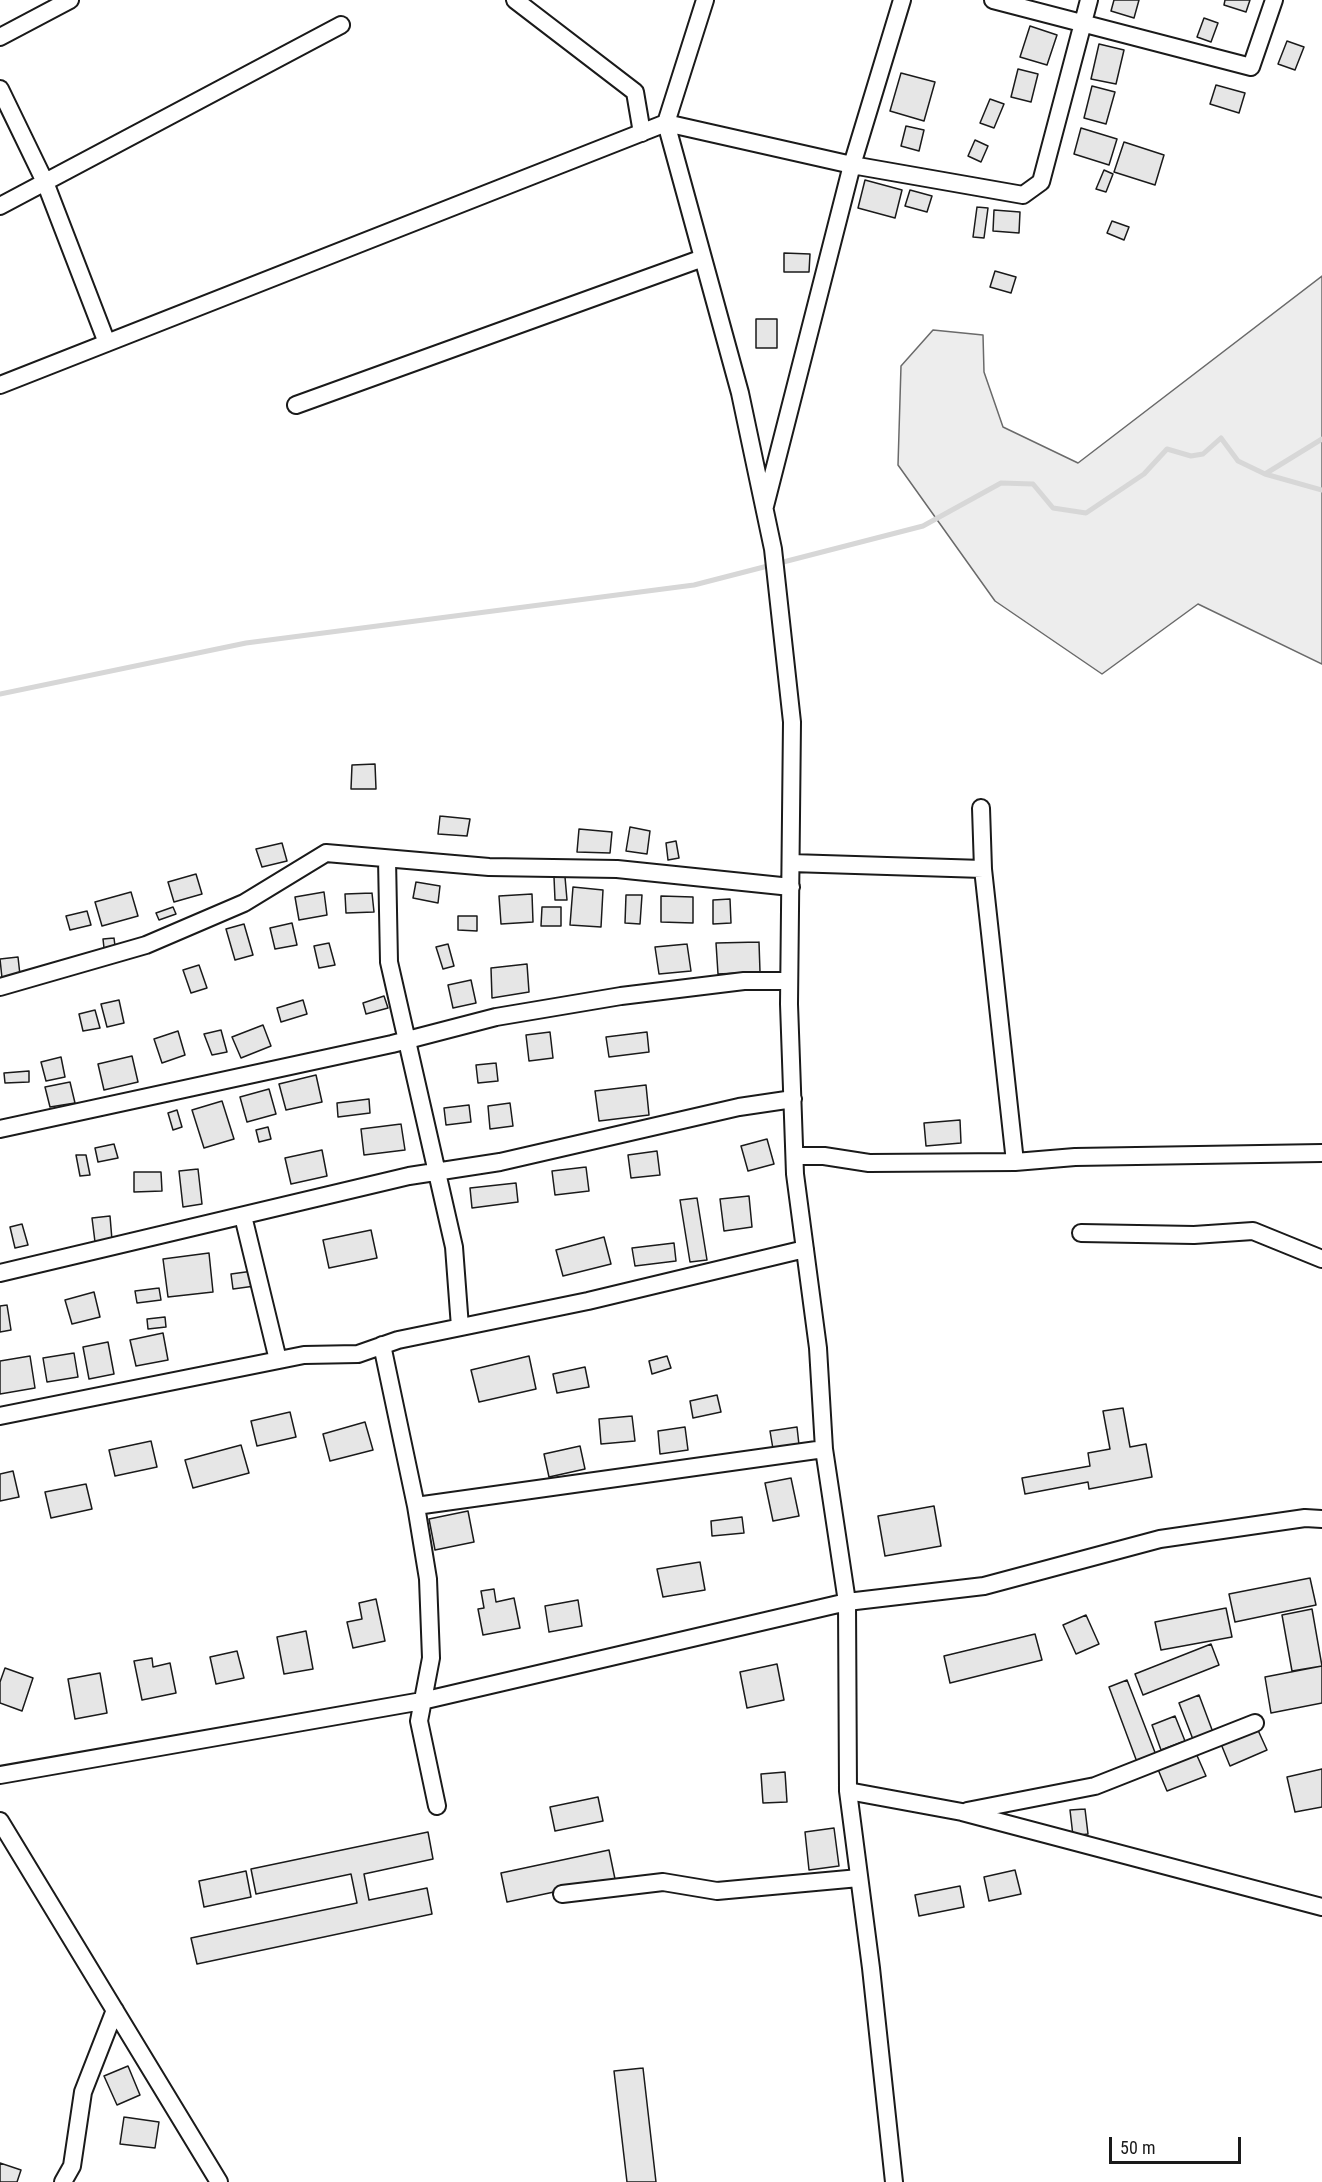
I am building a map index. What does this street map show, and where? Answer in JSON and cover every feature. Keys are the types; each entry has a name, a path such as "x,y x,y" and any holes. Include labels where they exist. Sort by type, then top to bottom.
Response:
{"street":[{"path":"0,37 69,0"},
{"path":"515,0 635,92 642,133"},
{"path":"705,0 666,123 740,393 774,556 792,722 789,981 795,1156 819,1348 824,1449 847,1602 848,1791 894,2182"},
{"path":"764,510 852,165 902,0"},
{"path":"993,0 1251,67 1274,0"},
{"path":"0,385 666,123 852,165 1023,195 1041,182 1089,0"},
{"path":"0,206 341,25"},
{"path":"0,89 45,182 107,343"},
{"path":"296,405 703,258"},
{"path":"981,808 982,869 1015,1162"},
{"path":"0,987 146,945 244,903 326,853 489,867 617,869 790,887"},
{"path":"387,859 389,962 454,1247 460,1327"},
{"path":"791,863 982,869"},
{"path":"0,1129 408,1040 496,1017 621,996 744,981 789,981"},
{"path":"0,1273 437,1172 500,1162 739,1107 793,1099"},
{"path":"795,1156 824,1156 869,1162 1015,1162 1075,1157 1322,1153"},
{"path":"243,1216 278,1360"},
{"path":"1081,1233 1194,1234 1253,1231 1322,1258"},
{"path":"0,1416 304,1355 358,1354 382,1345 588,1301 805,1249"},
{"path":"382,1345 429,1578 431,1658 419,1721 437,1806"},
{"path":"416,1506 824,1449"},
{"path":"0,1774 422,1701 847,1602 984,1586 1160,1539 1305,1518 1322,1519"},
{"path":"962,1812 1095,1786 1255,1724"},
{"path":"848,1791 962,1812 1322,1907"},
{"path":"0,1821 219,2182"},
{"path":"562,1894 663,1882 717,1892 859,1878"},
{"path":"63,2182 72,2166 83,2092 115,2010"}],"shaded area":[{"path":"1322,276 1322,664 1198,604 1102,674 995,601 898,465 901,366 933,330 983,335 984,372 1003,427 1078,463"}],"building":[{"path":"1114,0 1139,0 1134,18 1111,11"},
{"path":"1225,0 1250,0 1246,12 1224,5"},
{"path":"1204,18 1218,23 1211,42 1197,37"},
{"path":"1030,26 1057,35 1047,65 1020,57"},
{"path":"1287,41 1304,47 1295,70 1278,64"},
{"path":"1099,44 1124,50 1116,84 1091,79"},
{"path":"1018,69 1038,74 1031,102 1011,97"},
{"path":"901,73 935,82 924,121 890,111"},
{"path":"1216,85 1245,93 1239,113 1210,104"},
{"path":"1092,86 1115,92 1106,124 1084,118"},
{"path":"990,99 1004,104 994,128 980,123"},
{"path":"906,126 924,130 919,151 901,146"},
{"path":"1081,128 1117,139 1109,165 1074,154"},
{"path":"975,140 988,146 981,162 968,156"},
{"path":"1124,142 1164,155 1155,185 1114,172"},
{"path":"1104,170 1113,174 1106,192 1096,189"},
{"path":"865,180 902,190 895,218 858,208"},
{"path":"910,190 932,196 927,212 905,206"},
{"path":"977,207 988,208 984,238 973,237"},
{"path":"994,210 1020,212 1019,233 993,231"},
{"path":"1112,221 1129,227 1124,240 1107,233"},
{"path":"784,253 810,254 809,272 784,272"},
{"path":"995,271 1016,277 1011,293 990,287"},
{"path":"756,319 777,319 777,348 756,348"},
{"path":"375,764 376,789 351,789 352,765"},
{"path":"440,816 470,819 467,836 438,834"},
{"path":"630,827 650,831 647,854 626,851"},
{"path":"579,829 612,832 610,853 577,852"},
{"path":"676,841 679,858 668,860 666,843"},
{"path":"282,843 287,861 262,867 256,849"},
{"path":"196,874 202,894 174,902 168,882"},
{"path":"554,877 565,877 567,900 555,900"},
{"path":"416,882 440,886 438,903 413,898"},
{"path":"573,887 603,890 601,927 570,925"},
{"path":"131,892 138,916 102,926 95,902"},
{"path":"324,892 327,915 299,920 295,897"},
{"path":"372,893 374,912 346,913 345,894"},
{"path":"532,894 533,922 501,924 499,896"},
{"path":"626,895 642,895 640,924 625,923"},
{"path":"661,896 693,897 693,923 661,922"},
{"path":"730,899 731,923 713,924 713,900"},
{"path":"173,907 176,914 159,920 156,913"},
{"path":"542,907 561,907 561,926 541,926"},
{"path":"87,911 91,925 70,930 66,916"},
{"path":"458,916 477,916 477,931 458,930"},
{"path":"292,923 297,945 275,949 270,928"},
{"path":"244,924 253,955 235,960 226,929"},
{"path":"114,938 115,946 104,948 103,939"},
{"path":"759,942 760,972 718,974 716,943"},
{"path":"329,943 335,965 319,968 314,946"},
{"path":"448,944 454,966 443,969 436,947"},
{"path":"687,944 691,971 659,974 655,947"},
{"path":"18,957 20,975 2,978 0,959"},
{"path":"527,964 529,992 492,998 491,968"},
{"path":"199,965 207,988 191,993 183,970"},
{"path":"471,980 476,1003 453,1008 448,985"},
{"path":"384,996 388,1008 366,1014 363,1003"},
{"path":"119,1000 124,1023 107,1027 101,1004"},
{"path":"303,1000 307,1014 281,1022 277,1008"},
{"path":"95,1010 100,1028 83,1031 79,1014"},
{"path":"263,1025 271,1046 241,1058 232,1037"},
{"path":"221,1030 227,1052 212,1055 204,1034"},
{"path":"178,1031 185,1055 162,1063 154,1039"},
{"path":"550,1032 553,1058 529,1061 526,1035"},
{"path":"647,1032 649,1052 609,1057 606,1037"},
{"path":"132,1056 138,1082 104,1090 98,1064"},
{"path":"61,1057 65,1077 46,1081 41,1062"},
{"path":"496,1063 498,1081 478,1083 476,1065"},
{"path":"29,1071 29,1082 5,1083 4,1073"},
{"path":"316,1075 322,1102 286,1110 279,1084"},
{"path":"70,1082 75,1103 50,1107 45,1087"},
{"path":"646,1085 649,1115 599,1121 595,1091"},
{"path":"269,1089 276,1114 247,1122 240,1097"},
{"path":"369,1099 370,1113 338,1117 337,1103"},
{"path":"222,1101 234,1139 204,1148 192,1110"},
{"path":"510,1103 513,1126 490,1129 488,1106"},
{"path":"469,1105 471,1122 446,1125 444,1108"},
{"path":"177,1110 182,1127 173,1130 168,1113"},
{"path":"960,1120 961,1143 926,1146 924,1123"},
{"path":"401,1124 405,1150 364,1155 361,1129"},
{"path":"268,1127 271,1139 259,1142 256,1130"},
{"path":"767,1139 774,1164 748,1171 741,1146"},
{"path":"114,1144 118,1158 98,1162 95,1148"},
{"path":"322,1150 327,1176 291,1184 285,1158"},
{"path":"657,1151 660,1175 631,1178 628,1155"},
{"path":"76,1155 86,1155 90,1175 80,1176"},
{"path":"586,1167 589,1191 555,1195 552,1171"},
{"path":"198,1169 202,1204 183,1207 179,1171"},
{"path":"134,1172 161,1172 162,1191 134,1192"},
{"path":"516,1183 518,1202 472,1208 470,1188"},
{"path":"749,1196 752,1227 724,1231 720,1199"},
{"path":"697,1198 707,1260 690,1262 680,1200"},
{"path":"110,1216 112,1240 95,1242 92,1218"},
{"path":"22,1224 28,1245 15,1248 10,1227"},
{"path":"371,1230 377,1258 329,1268 323,1240"},
{"path":"604,1237 611,1264 563,1276 556,1250"},
{"path":"674,1243 676,1261 635,1266 632,1248"},
{"path":"209,1253 213,1292 168,1297 163,1259"},
{"path":"253,1271 255,1286 233,1289 231,1274"},
{"path":"159,1288 161,1300 137,1303 135,1291"},
{"path":"94,1292 100,1317 72,1324 65,1300"},
{"path":"7,1305 11,1330 0,1332 0,1306"},
{"path":"165,1317 166,1327 148,1329 147,1319"},
{"path":"163,1333 168,1360 136,1366 130,1340"},
{"path":"108,1342 114,1374 89,1379 83,1347"},
{"path":"74,1353 78,1377 47,1382 43,1358"},
{"path":"30,1356 35,1388 0,1394 0,1361"},
{"path":"529,1356 536,1389 479,1402 471,1370"},
{"path":"667,1356 671,1368 652,1374 649,1361"},
{"path":"585,1367 589,1387 557,1393 553,1374"},
{"path":"717,1395 721,1412 693,1418 690,1401"},
{"path":"1123,1408 1130,1447 1146,1444 1152,1477 1089,1489 1088,1482 1025,1494 1022,1478 1090,1466 1088,1453 1110,1449 1103,1411"},
{"path":"290,1412 296,1437 257,1446 251,1421"},
{"path":"632,1416 635,1441 601,1444 599,1419"},
{"path":"365,1422 373,1450 330,1461 323,1434"},
{"path":"685,1427 688,1450 660,1454 658,1431"},
{"path":"797,1427 799,1445 773,1449 770,1431"},
{"path":"151,1441 157,1467 115,1476 109,1450"},
{"path":"241,1445 249,1473 193,1488 185,1460"},
{"path":"580,1446 585,1469 549,1477 544,1454"},
{"path":"13,1471 19,1497 0,1501 0,1474"},
{"path":"791,1478 799,1516 773,1521 765,1483"},
{"path":"86,1484 92,1509 51,1518 45,1492"},
{"path":"934,1506 941,1546 885,1556 878,1516"},
{"path":"468,1511 474,1542 435,1550 429,1519"},
{"path":"742,1517 744,1533 712,1536 711,1521"},
{"path":"700,1562 705,1590 663,1597 657,1569"},
{"path":"1310,1578 1316,1605 1235,1622 1229,1594"},
{"path":"494,1589 496,1602 514,1598 520,1628 483,1635 478,1609 484,1608 481,1591"},
{"path":"376,1599 385,1641 353,1648 347,1622 362,1619 359,1603"},
{"path":"578,1600 582,1626 549,1632 545,1606"},
{"path":"1226,1608 1232,1637 1161,1650 1155,1622"},
{"path":"1312,1609 1322,1666 1292,1671 1282,1615"},
{"path":"1086,1615 1099,1644 1076,1654 1063,1625"},
{"path":"306,1631 313,1669 284,1674 277,1637"},
{"path":"1035,1634 1042,1660 950,1683 944,1656"},
{"path":"1211,1644 1219,1665 1143,1695 1135,1674"},
{"path":"237,1651 244,1678 216,1684 210,1657"},
{"path":"152,1658 153,1667 170,1663 176,1693 142,1700 134,1661"},
{"path":"777,1664 784,1700 747,1708 740,1672"},
{"path":"1322,1666 1322,1703 1271,1713 1265,1677"},
{"path":"5,1668 33,1678 22,1711 0,1703 0,1682"},
{"path":"100,1673 107,1713 75,1719 68,1679"},
{"path":"1127,1680 1156,1755 1137,1762 1109,1687"},
{"path":"1199,1695 1214,1735 1194,1742 1179,1703"},
{"path":"1175,1716 1185,1741 1161,1750 1152,1725"},
{"path":"1257,1728 1267,1750 1230,1766 1221,1744"},
{"path":"1195,1751 1206,1776 1167,1791 1157,1767"},
{"path":"1322,1769 1322,1807 1295,1812 1287,1777"},
{"path":"785,1772 787,1802 763,1803 761,1774"},
{"path":"598,1797 603,1821 555,1831 550,1807"},
{"path":"1085,1809 1088,1834 1073,1836 1070,1810"},
{"path":"834,1828 839,1866 809,1870 805,1832"},
{"path":"428,1832 433,1859 364,1874 369,1900 427,1888 432,1914 197,1964 191,1938 357,1903 351,1874 256,1894 251,1869"},
{"path":"609,1850 615,1879 507,1902 501,1873"},
{"path":"1015,1870 1021,1894 989,1901 984,1877"},
{"path":"246,1871 251,1897 204,1907 199,1881"},
{"path":"960,1886 964,1907 919,1916 915,1895"},
{"path":"128,2066 140,2095 117,2105 104,2076"},
{"path":"643,2068 656,2182 627,2182 614,2071"},
{"path":"124,2117 159,2122 155,2148 120,2144"},
{"path":"0,2163 21,2170 17,2182 0,2182"}],"waterway":[{"path":"0,694 246,643 694,585 923,526 1001,483 1033,484 1053,508 1086,513 1144,474 1167,449 1191,456 1203,454 1221,438 1238,461 1265,474 1322,439"},
{"path":"1265,474 1322,490"}]}
